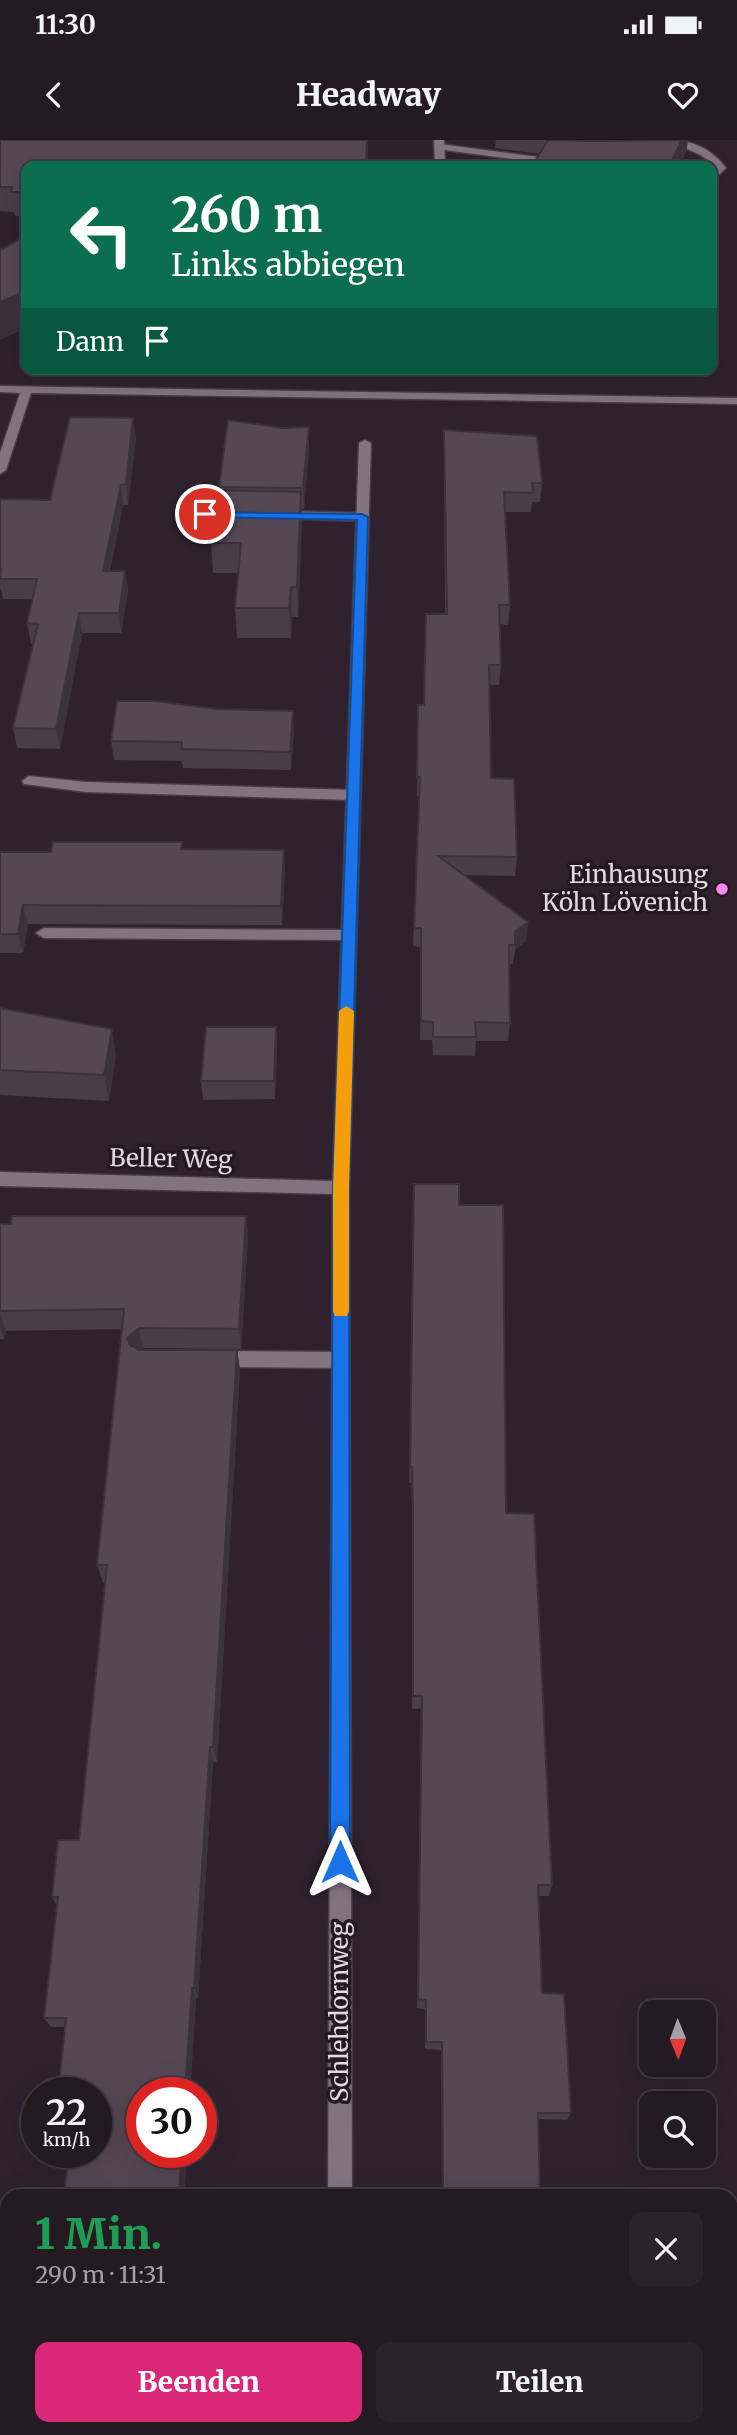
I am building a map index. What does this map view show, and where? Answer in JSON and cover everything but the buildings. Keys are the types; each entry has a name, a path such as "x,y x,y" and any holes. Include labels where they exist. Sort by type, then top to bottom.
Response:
{"street":[{"path":"672,140 700,149 716,161"},
{"path":"440,144 551,161"},
{"path":"0,389 737,401"},
{"path":"0,470 27,389"},
{"name":"Schlehdornweg","path":"340,2189 341,1188 365,443"},
{"path":"205,514 244,515"},
{"path":"270,515 362,517"},
{"path":"29,781 86,787 354,795"},
{"path":"44,933 349,935"},
{"name":"Beller Weg","path":"0,1179 341,1188"},
{"path":"198,1359 341,1360"}],"slow traffic":[{"path":"341,1311 346,1011"}],"place":[{"name":"Einhausung Köln Lövenich","path":"722,889"}],"route":[{"path":"205,514 362,517 341,1188 340,1862"}]}
